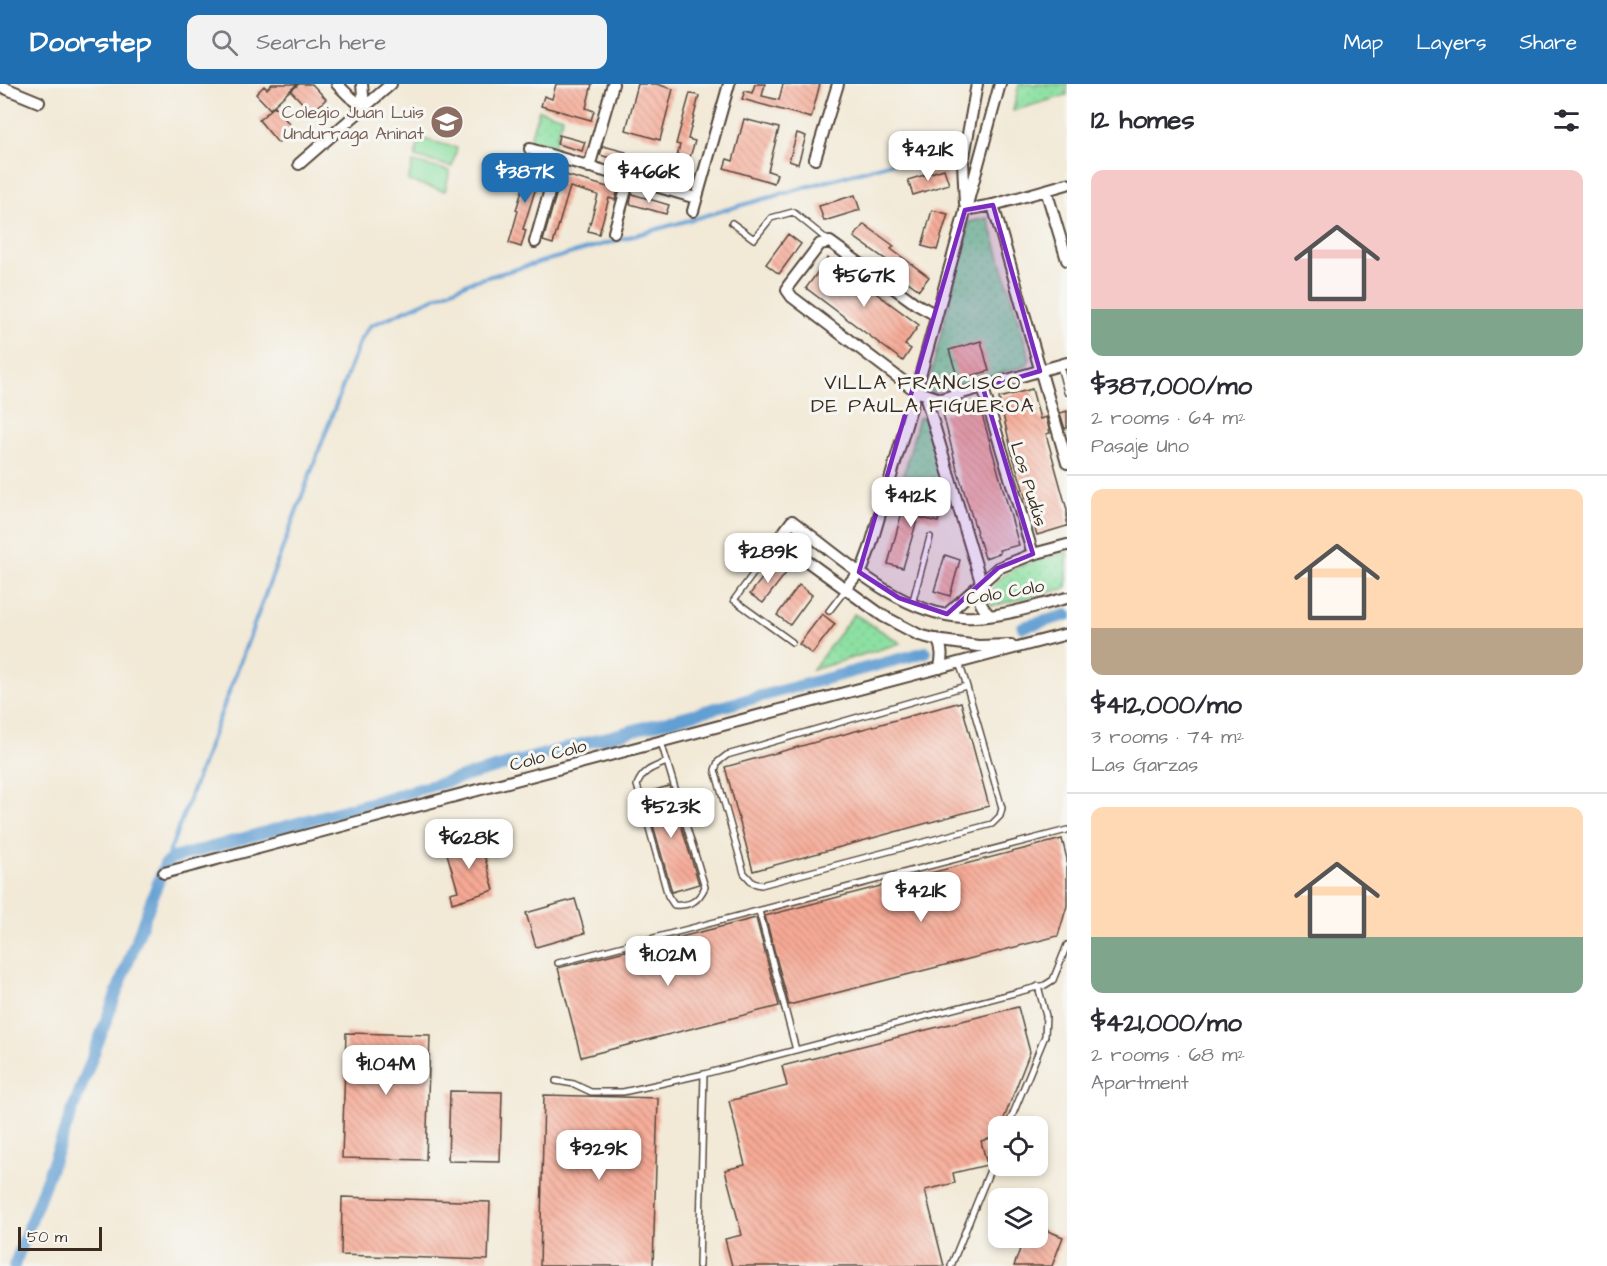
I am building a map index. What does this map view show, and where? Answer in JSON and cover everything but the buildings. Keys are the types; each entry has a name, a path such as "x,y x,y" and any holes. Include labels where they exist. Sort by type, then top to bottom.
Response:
{"street":[{"path":"337,84 364,107"},
{"path":"362,84 364,107"},
{"path":"299,164 391,84"},
{"path":"589,167 613,84"},
{"path":"693,211 729,84"},
{"path":"815,159 837,84"},
{"path":"965,210 963,162 977,84"},
{"path":"846,589 859,572 870,548 912,406 1000,84"},
{"path":"0,86 39,102"},
{"path":"530,149 696,198"},
{"path":"535,243 559,158"},
{"path":"614,232 629,178"},
{"path":"965,210 993,206 1067,184"},
{"path":"1046,190 1067,260"},
{"path":"993,206 1067,463"},
{"path":"936,315 916,304 830,242 820,244 788,286 788,294 916,391 940,399"},
{"path":"912,406 1063,364"},
{"name":"Los Pudús","path":"983,388 1033,555"},
{"path":"927,402 981,582 977,596 981,606 989,615"},
{"name":"Colo Colo","path":"1029,644 978,646 920,635 894,623 778,540 792,521 859,572 899,598 947,614 962,617 989,615 1067,598"},
{"path":"947,614 998,568 1067,545"},
{"name":"Colo Colo","path":"164,873 1067,634"},
{"path":"937,639 941,646 940,668"}],"lane":[{"path":"732,223 754,238 771,218 793,212 830,242"},
{"path":"1063,364 1067,392"},
{"path":"912,604 930,537"},
{"path":"778,540 734,600 792,642"},
{"path":"829,611 846,589"},
{"path":"960,663 1002,808 1000,816 992,824 761,885 753,883 744,873 715,770 718,762 727,755 966,686"},
{"path":"661,742 705,887 699,899 687,906 674,906 668,896 637,786 641,775 648,769 667,762"},
{"path":"558,963 1067,830"},
{"path":"759,911 796,1050"},
{"path":"556,1081 574,1084 591,1092 623,1092 704,1074 1038,986 1053,980 1067,945"},
{"path":"1012,1116 1045,1036 1046,1016 1038,986"},
{"path":"699,1266 704,1074"},
{"path":"951,1266 988,1175"}],"highlighted area":[{"path":"993,205 1040,371 983,388 1033,554 998,568 947,614 899,598 859,572 965,210"}],"green space":[{"path":"1019,84 1067,84 1067,95 1013,111"},
{"path":"539,110 563,117 552,151 528,144"},
{"path":"420,138 457,148 452,167 415,157"},
{"path":"413,162 450,171 445,191 408,181"},
{"path":"988,218 1030,359 1026,366 933,392 927,390 969,222"},
{"path":"924,417 948,496 901,485 919,418"},
{"path":"1067,552 1067,588 992,606 988,597 1001,578 1021,566"},
{"path":"854,614 901,643 812,670"}],"waterway":[{"path":"165,864 360,340 370,326 470,282 948,147"},
{"path":"1023,627 1067,615"},
{"path":"14,1266 165,864 173,858 552,752 926,652"}],"place":[{"name":"Colegio Juan Luis Undurraga Aninat","path":"447,122"}],"district":[{"name":"VILLA FRANCISCO DE PAULA FIGUEROA","path":"923,394"}]}
